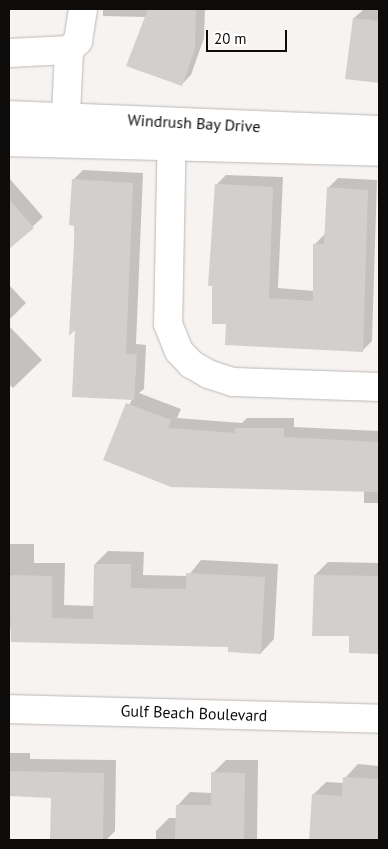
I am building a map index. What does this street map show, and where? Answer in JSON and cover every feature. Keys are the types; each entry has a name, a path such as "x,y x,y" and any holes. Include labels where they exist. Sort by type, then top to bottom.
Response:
{"street":[{"path":"66,130 69,50 78,40 84,9"},
{"path":"9,53 69,50"},
{"name":"Windrush Bay Drive","path":"9,115 66,130 171,134 379,152"},
{"name":"Windrush Bay Drive","path":"9,142 66,130"},
{"name":"Windrush Bay Drive","path":"171,134 379,130"},
{"path":"171,134 168,324 179,351 191,364 208,374 233,382 379,387"},
{"name":"Gulf Beach Boulevard","path":"9,709 379,719"}],"building":[{"path":"148,9 196,9 195,49 182,86 126,66"},
{"path":"353,18 379,21 379,83 345,79"},
{"path":"72,179 133,183 126,354 137,354 134,400 72,397 75,330 69,336 75,226 69,225"},
{"path":"215,184 273,187 269,298 313,301 313,244 324,244 327,187 368,190 363,352 225,345 226,324 212,324 212,286 208,286"},
{"path":"9,199 34,228 9,249"},
{"path":"126,403 171,420 168,428 235,433 235,428 284,428 284,437 379,442 379,492 171,487 103,460"},
{"path":"94,564 131,564 131,588 186,589 186,573 265,577 261,654 228,652 228,647 11,642 9,575 52,576 52,618 93,619"},
{"path":"314,575 379,576 379,654 349,653 349,636 312,636"},
{"path":"9,771 104,773 103,840 50,840 51,798 9,796"},
{"path":"211,772 245,773 244,840 175,840 176,805 211,805"},
{"path":"343,777 379,779 379,840 309,840 312,794 342,796"}]}
